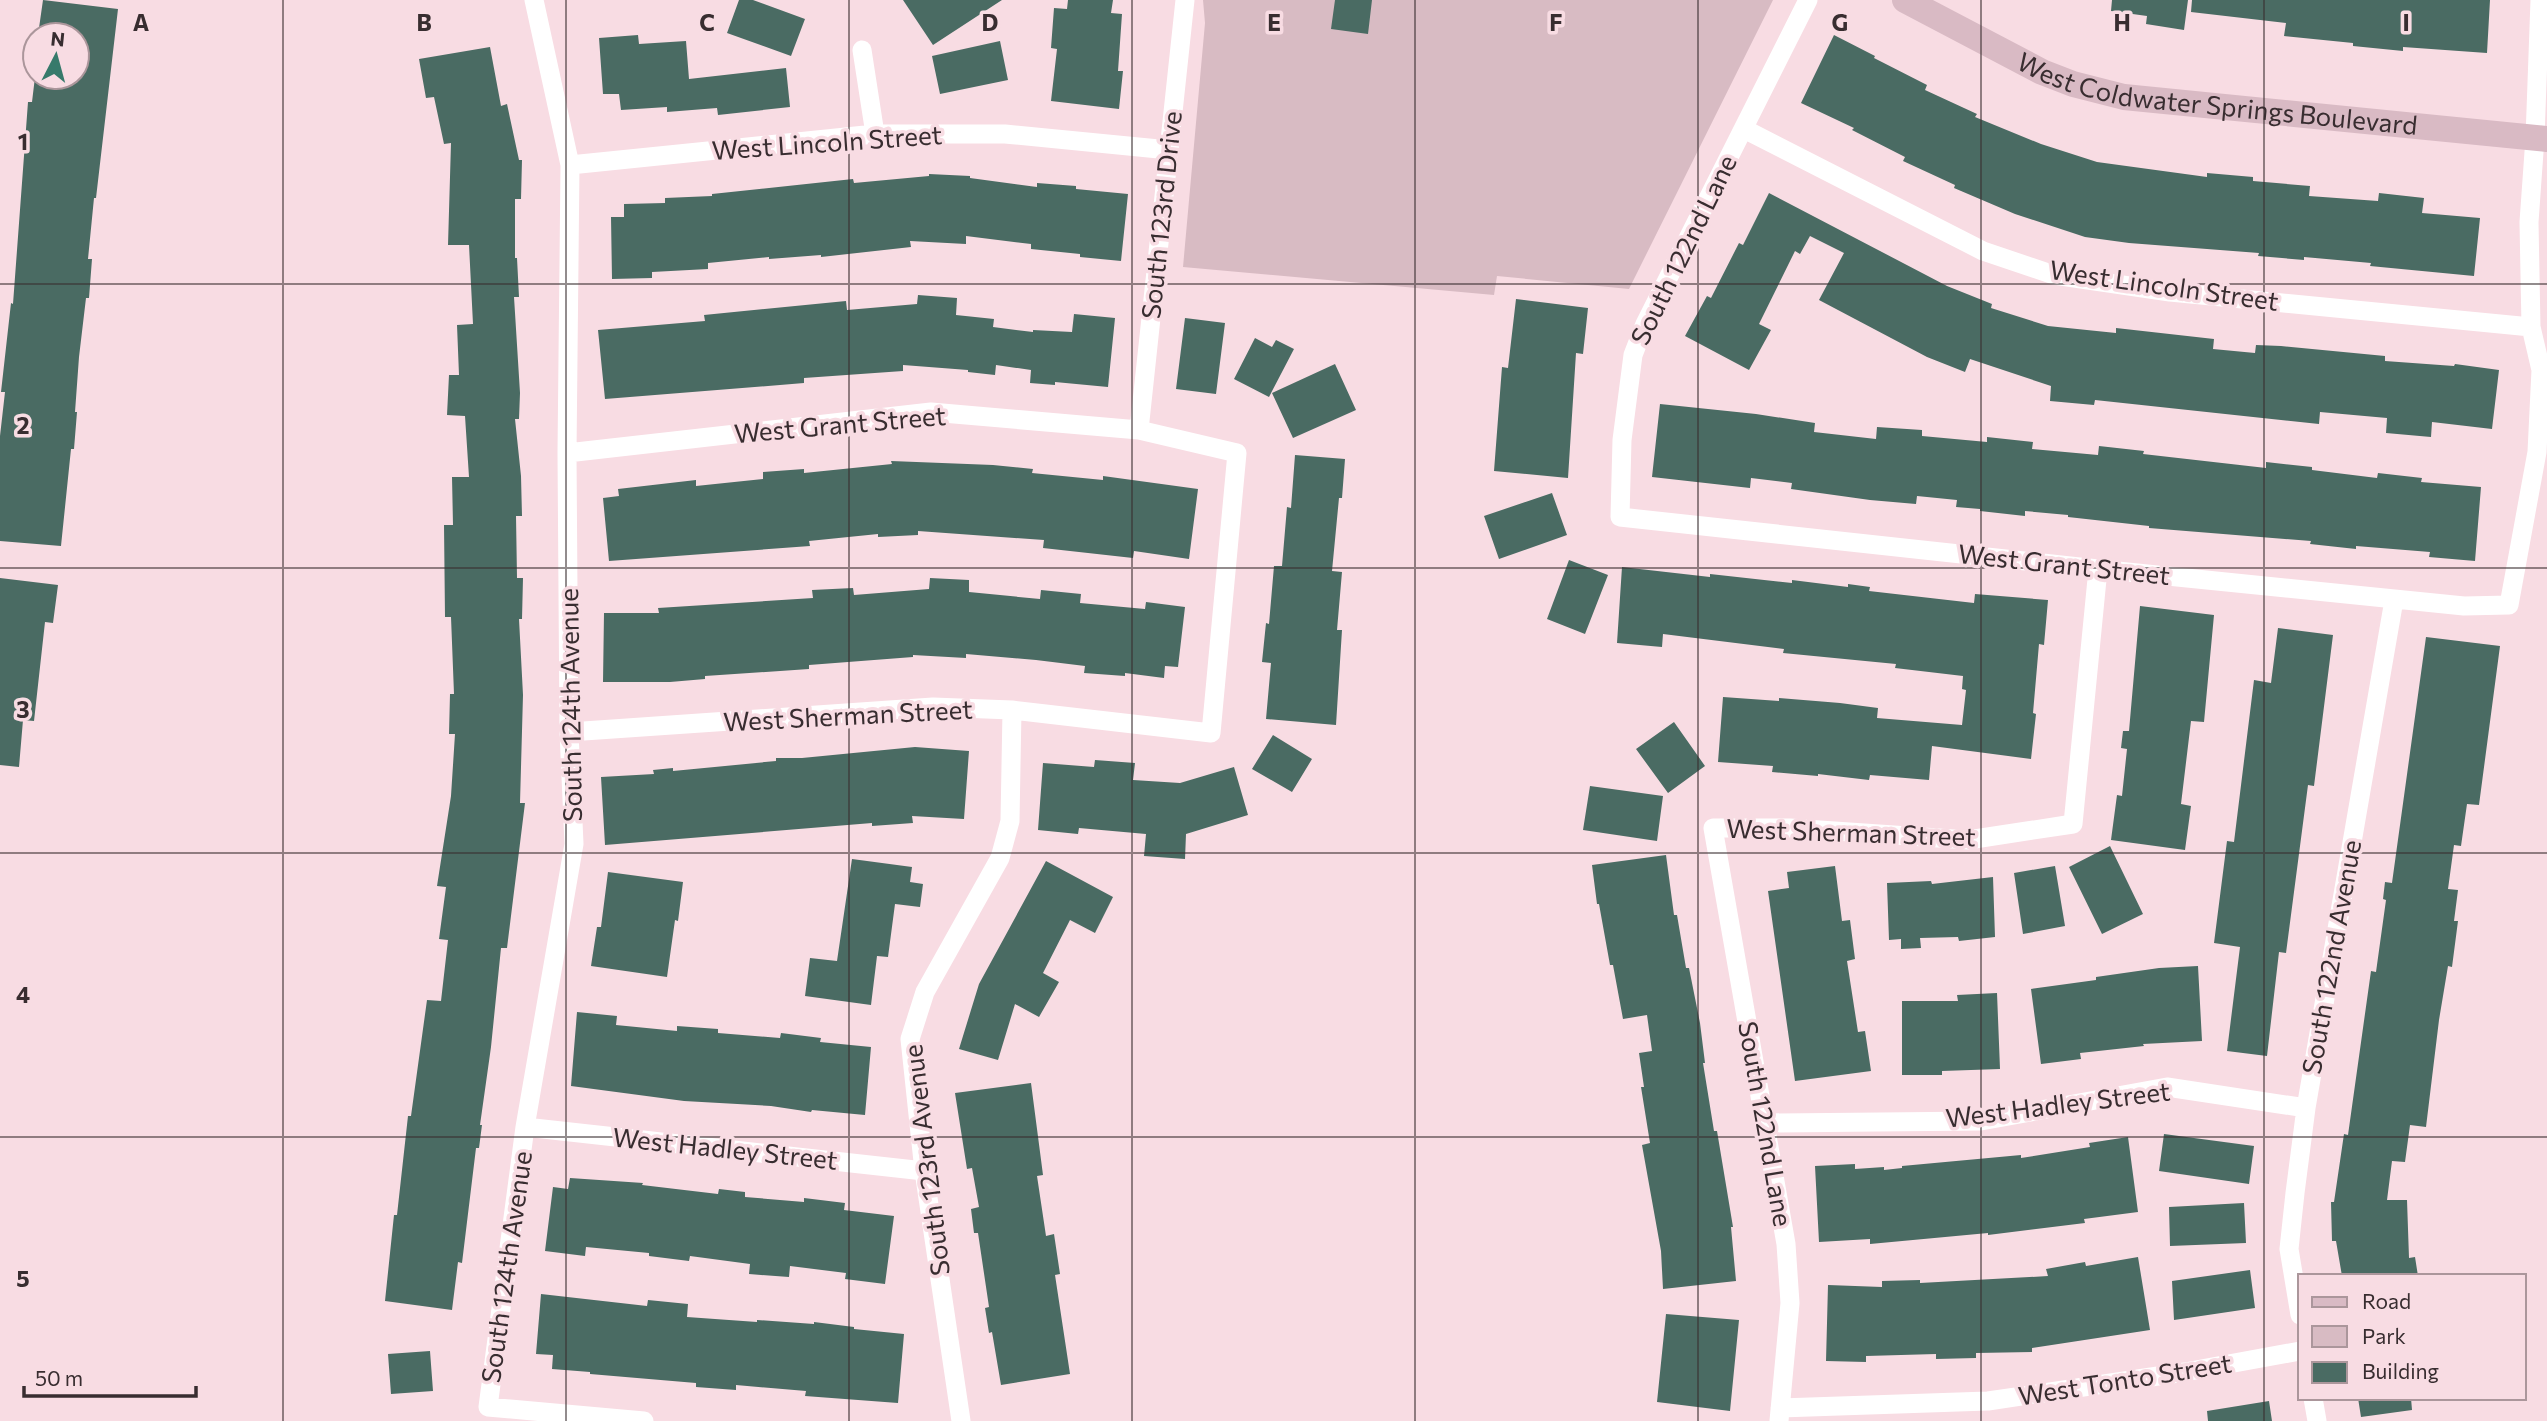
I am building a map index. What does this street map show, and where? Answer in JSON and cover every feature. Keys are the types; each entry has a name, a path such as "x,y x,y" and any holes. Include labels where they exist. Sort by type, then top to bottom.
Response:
{"street":[{"name":"South 124th Avenue","path":"534,0 570,165 567,453 569,732 574,844 525,1127 488,1407 644,1421"},
{"name":"South 123rd Drive","path":"1139,430 1185,0"},
{"name":"South 122nd Lane","path":"1619,517 1622,440 1633,355 1645,324 1808,0"},
{"name":"West Coldwater Springs Boulevard","path":"1905,0 2042,72 2073,84 2124,97 2541,139"},
{"path":"2531,327 2529,222 2541,139 2540,0"},
{"path":"862,50 876,134"},
{"name":"West Lincoln Street","path":"1744,129 1983,251 2054,275 2170,292 2531,327"},
{"name":"West Lincoln Street","path":"570,165 876,134 1006,134 1169,150"},
{"name":"West Grant Street","path":"1619,517 2394,600 2464,606 2509,605 2537,452 2541,370 2531,327"},
{"name":"West Grant Street","path":"567,453 931,412 1139,430 1237,453 1211,733"},
{"name":"West Sherman Street","path":"1713,828 1790,828 1968,840 2073,824 2098,569"},
{"name":"South 122nd Avenue","path":"2298,1303 2289,1249 2306,1108 2394,600"},
{"name":"West Sherman Street","path":"569,732 933,707 1012,710 1211,733"},
{"name":"South 123rd Avenue","path":"961,1421 924,1171 910,1039 925,992 1000,858 1010,821 1012,710"},
{"name":"South 122nd Lane","path":"1713,828 1786,1244 1790,1303 1780,1415"},
{"name":"West Hadley Street","path":"1766,1124 1981,1121 2167,1087 2306,1108"},
{"name":"West Hadley Street","path":"525,1127 924,1171"},
{"name":"West Tonto Street","path":"1780,1415 1988,1401 2185,1372 2298,1351"},
{"path":"2313,1400 2317,1421"}],"green space":[{"path":"1203,0 1773,0 1629,289 1497,276 1494,295 1183,267 1205,23"}],"building":[{"path":"43,0 118,9 94,198 88,259 92,259 89,298 86,298 79,357 74,449 71,449 61,546 0,541 0,436 5,392 1,392 11,303 13,304 28,102 32,102 33,91 91,91 91,21 40,21"},
{"path":"739,0 753,0 805,19 791,56 727,33"},
{"path":"903,0 1002,0 933,45"},
{"path":"1068,0 1113,0 1111,13 1122,14 1118,71 1123,71 1119,109 1051,101 1057,49 1051,48 1054,8 1067,9"},
{"path":"1335,0 1372,0 1368,34 1331,29"},
{"path":"2112,0 2188,0 2184,30 2146,24 2147,16 2111,11"},
{"path":"2192,0 2490,0 2487,53 2403,47 2403,51 2284,36 2286,23 2191,12"},
{"path":"638,35 639,44 686,41 689,79 786,68 790,107 718,115 717,108 667,112 667,107 621,110 619,94 603,94 599,38"},
{"path":"1834,35 1927,85 1925,90 1977,114 1975,117 2041,144 2097,162 2207,177 2207,173 2253,177 2253,181 2310,186 2309,196 2378,201 2379,193 2424,198 2422,213 2480,218 2474,276 2370,266 2371,263 2304,257 2304,260 2258,256 2259,253 2129,243 2085,237 2015,214 1954,188 1955,185 1903,161 1905,157 1852,130 1854,128 1801,103"},
{"path":"1000,41 1008,80 940,94 932,56"},
{"path":"490,47 501,106 507,104 519,160 522,160 521,199 515,199 515,258 519,297 514,297 520,393 519,419 515,419 522,516 516,516 517,578 523,578 522,619 519,619 523,695 520,803 525,803 507,948 501,948 479,1148 476,1148 462,1263 458,1262 452,1310 385,1301 394,1215 397,1215 408,1116 411,1116 427,1000 441,1001 448,940 439,939 446,887 437,886 451,796 455,734 449,734 450,694 454,694 451,617 445,617 444,525 453,525 452,477 469,477 465,416 447,415 449,375 459,375 457,325 473,324 469,245 448,245 451,143 444,144 434,97 426,98 419,59"},
{"path":"929,174 970,176 1037,187 1037,183 1076,186 1076,189 1128,194 1121,261 1080,257 1080,254 1031,249 1031,244 966,236 966,244 910,241 911,247 821,257 769,257 708,263 708,269 652,272 652,278 612,279 611,217 624,217 624,204 665,203 665,198 712,196 853,179 854,183"},
{"path":"1769,193 1947,286 1992,304 1991,308 2048,326 2116,333 2116,328 2214,339 2213,349 2255,353 2256,345 2281,346 2385,356 2385,361 2455,364 2499,370 2492,429 2432,422 2431,437 2386,433 2387,418 2320,412 2319,424 2095,400 2094,405 2050,401 2051,386 1970,359 1965,372 1927,357 1819,300 1844,253 1810,236 1800,254 1795,251 1759,324 1771,330 1749,370 1685,336 1707,296 1711,298 1739,243 1743,245"},
{"path":"918,295 957,298 956,315 994,319 993,327 1033,332 1072,332 1074,314 1115,318 1108,387 1055,382 1055,385 1030,383 1031,370 996,365 995,375 903,365 903,371 804,378 804,383 605,399 598,330 705,321 704,315 846,301 847,310 917,304"},
{"path":"1516,299 1588,308 1583,354 1576,353 1568,478 1494,471 1502,367 1508,368"},
{"path":"1185,318 1225,323 1216,394 1176,389"},
{"path":"1255,338 1272,347 1276,340 1294,349 1269,397 1234,379"},
{"path":"1335,364 1356,410 1293,438 1272,393"},
{"path":"1660,404 1815,423 1814,432 1876,439 1877,427 1922,430 1922,436 1987,442 1987,437 2033,442 2032,449 2098,455 2099,446 2144,451 2143,454 2266,468 2266,462 2377,478 2378,473 2422,478 2421,482 2481,487 2475,561 2429,557 2430,552 2356,546 2356,549 2310,544 2311,541 2149,528 2068,515 2025,511 2025,516 1980,511 1956,507 1957,500 1917,496 1916,504 1870,500 1791,489 1792,483 1751,478 1750,488 1652,477"},
{"path":"1295,455 1345,459 1332,571 1342,572 1337,630 1342,630 1336,725 1266,719 1271,663 1262,662 1266,623 1269,624 1274,566 1282,566 1287,507 1291,508"},
{"path":"891,461 993,465 1033,469 1032,473 1103,480 1103,476 1198,489 1189,559 1134,551 1133,558 1043,548 1044,540 918,531 918,535 878,537 878,534 809,541 810,546 609,561 603,498 619,496 618,489 696,480 696,486 763,479 763,472 804,469 804,473 892,464"},
{"path":"1552,493 1567,535 1499,559 1484,516"},
{"path":"1569,560 1608,575 1585,634 1547,619"},
{"path":"1622,567 1710,577 1710,574 1848,587 1848,584 1870,587 1869,591 1974,603 1975,594 2048,600 2044,645 2039,644 2031,759 1932,746 1929,780 1870,775 1869,780 1818,776 1772,772 1773,766 1718,762 1723,697 1840,703 1878,708 1877,718 1962,725 1966,690 1962,689 1963,676 1895,668 1896,664 1783,653 1784,649 1663,634 1662,647 1617,643"},
{"path":"0,578 58,585 53,623 45,622 34,721 23,720 19,767 0,765"},
{"path":"930,578 969,580 969,592 1040,599 1041,590 1081,594 1080,603 1145,609 1146,602 1185,607 1178,667 1165,666 1164,678 1125,673 1125,676 1084,673 1085,666 1036,660 966,654 966,658 913,655 809,665 809,669 705,676 705,679 603,682 604,613 659,613 658,608 813,598 812,590 853,588 854,595 929,589"},
{"path":"2140,606 2214,615 2204,722 2191,721 2181,804 2191,806 2185,850 2111,840 2117,795 2122,796 2127,749 2121,748 2123,731 2129,731"},
{"path":"2278,628 2333,635 2314,786 2308,785 2286,953 2279,952 2267,1056 2227,1051 2240,947 2214,943 2227,841 2234,842 2254,680 2271,683"},
{"path":"2426,637 2500,646 2479,805 2467,804 2461,846 2454,845 2448,889 2458,890 2454,921 2458,921 2452,967 2448,966 2439,1020 2426,1127 2410,1125 2405,1162 2392,1161 2387,1200 2407,1200 2409,1258 2415,1257 2418,1274 2342,1274 2336,1241 2332,1241 2331,1202 2334,1202 2344,1134 2348,1135 2371,971 2376,972 2386,900 2383,899 2385,882 2392,883"},
{"path":"1674,722 1705,766 1668,793 1636,749"},
{"path":"1273,735 1312,759 1292,792 1252,769"},
{"path":"915,747 969,751 964,819 912,816 913,823 872,826 872,823 605,845 601,777 654,774 653,770 673,768 673,771 776,761 776,758"},
{"path":"1095,760 1135,763 1133,780 1180,783 1234,767 1248,815 1186,834 1185,859 1144,856 1146,834 1079,828 1078,834 1038,830 1043,763 1094,767"},
{"path":"1590,786 1663,796 1657,841 1583,830"},
{"path":"2110,846 2143,914 2102,934 2069,867"},
{"path":"1666,855 1674,915 1677,915 1686,968 1689,968 1700,1023 1703,1063 1714,1131 1717,1131 1733,1227 1736,1281 1663,1289 1661,1251 1642,1145 1650,1143 1641,1087 1644,1087 1639,1053 1652,1051 1647,1015 1623,1019 1613,965 1610,965 1597,904 1592,865"},
{"path":"852,859 912,867 910,882 923,884 920,907 895,904 888,957 877,956 871,1005 805,996 810,958 837,961"},
{"path":"1046,861 1113,897 1095,933 1070,920 1043,973 1059,982 1039,1017 1015,1004 998,1060 959,1049 979,984"},
{"path":"1835,866 1842,921 1850,920 1855,959 1847,961 1858,1032 1865,1031 1871,1071 1795,1081 1768,891 1789,888 1787,872"},
{"path":"2055,866 2065,926 2023,934 2014,873"},
{"path":"608,872 683,882 667,977 591,966 597,927 601,927"},
{"path":"1993,877 1995,937 1959,941 1958,937 1920,938 1921,948 1901,949 1901,939 1889,940 1887,883 1931,881 1932,884"},
{"path":"2198,966 2202,1041 2143,1044 2144,1046 2080,1053 2081,1059 2041,1064 2031,989 2159,968"},
{"path":"1997,993 2000,1069 1942,1071 1942,1075 1902,1075 1902,1001 1958,1001 1957,995"},
{"path":"577,1012 617,1016 616,1025 677,1031 677,1026 718,1029 718,1033 780,1038 781,1033 821,1038 820,1042 871,1047 865,1115 684,1101 571,1086"},
{"path":"1031,1083 1043,1175 1037,1176 1046,1236 1054,1234 1060,1274 1055,1275 1070,1374 1001,1385 992,1332 989,1333 985,1308 989,1307 978,1233 974,1233 971,1209 979,1207 972,1168 967,1169 955,1093"},
{"path":"2164,1134 2254,1146 2249,1184 2159,1171"},
{"path":"2128,1137 2138,1212 2084,1219 2085,1223 1988,1235 1870,1244 1870,1239 1819,1242 1815,1166 1855,1164 1855,1169 1884,1167 1884,1170 2021,1155 2021,1158 2090,1147 2089,1143"},
{"path":"570,1178 643,1183 642,1185 718,1194 719,1189 745,1192 745,1197 804,1202 804,1198 845,1203 844,1210 894,1216 885,1284 845,1279 846,1273 790,1266 789,1277 749,1274 750,1264 690,1256 689,1261 649,1256 649,1253 586,1247 585,1256 545,1251 553,1187 568,1189"},
{"path":"2244,1203 2246,1243 2170,1246 2169,1207"},
{"path":"2138,1257 2150,1330 2032,1348 2032,1352 1976,1353 1976,1358 1936,1359 1936,1354 1866,1356 1866,1362 1826,1361 1828,1285 1882,1287 1882,1281 1920,1280 1920,1283 2048,1276 2046,1269 2085,1262 2086,1266"},
{"path":"2250,1270 2255,1308 2174,1320 2172,1281"},
{"path":"541,1294 647,1306 648,1300 688,1304 687,1317 757,1322 814,1322 904,1334 898,1403 805,1396 806,1391 736,1385 736,1390 696,1387 696,1383 552,1369 553,1355 536,1354"},
{"path":"1666,1314 1739,1320 1730,1411 1657,1402"},
{"path":"430,1351 433,1391 391,1394 388,1354"},
{"path":"2358,1400 2411,1400 2412,1410 2361,1417"},
{"path":"2269,1401 2272,1421 2208,1421 2207,1411"}]}
